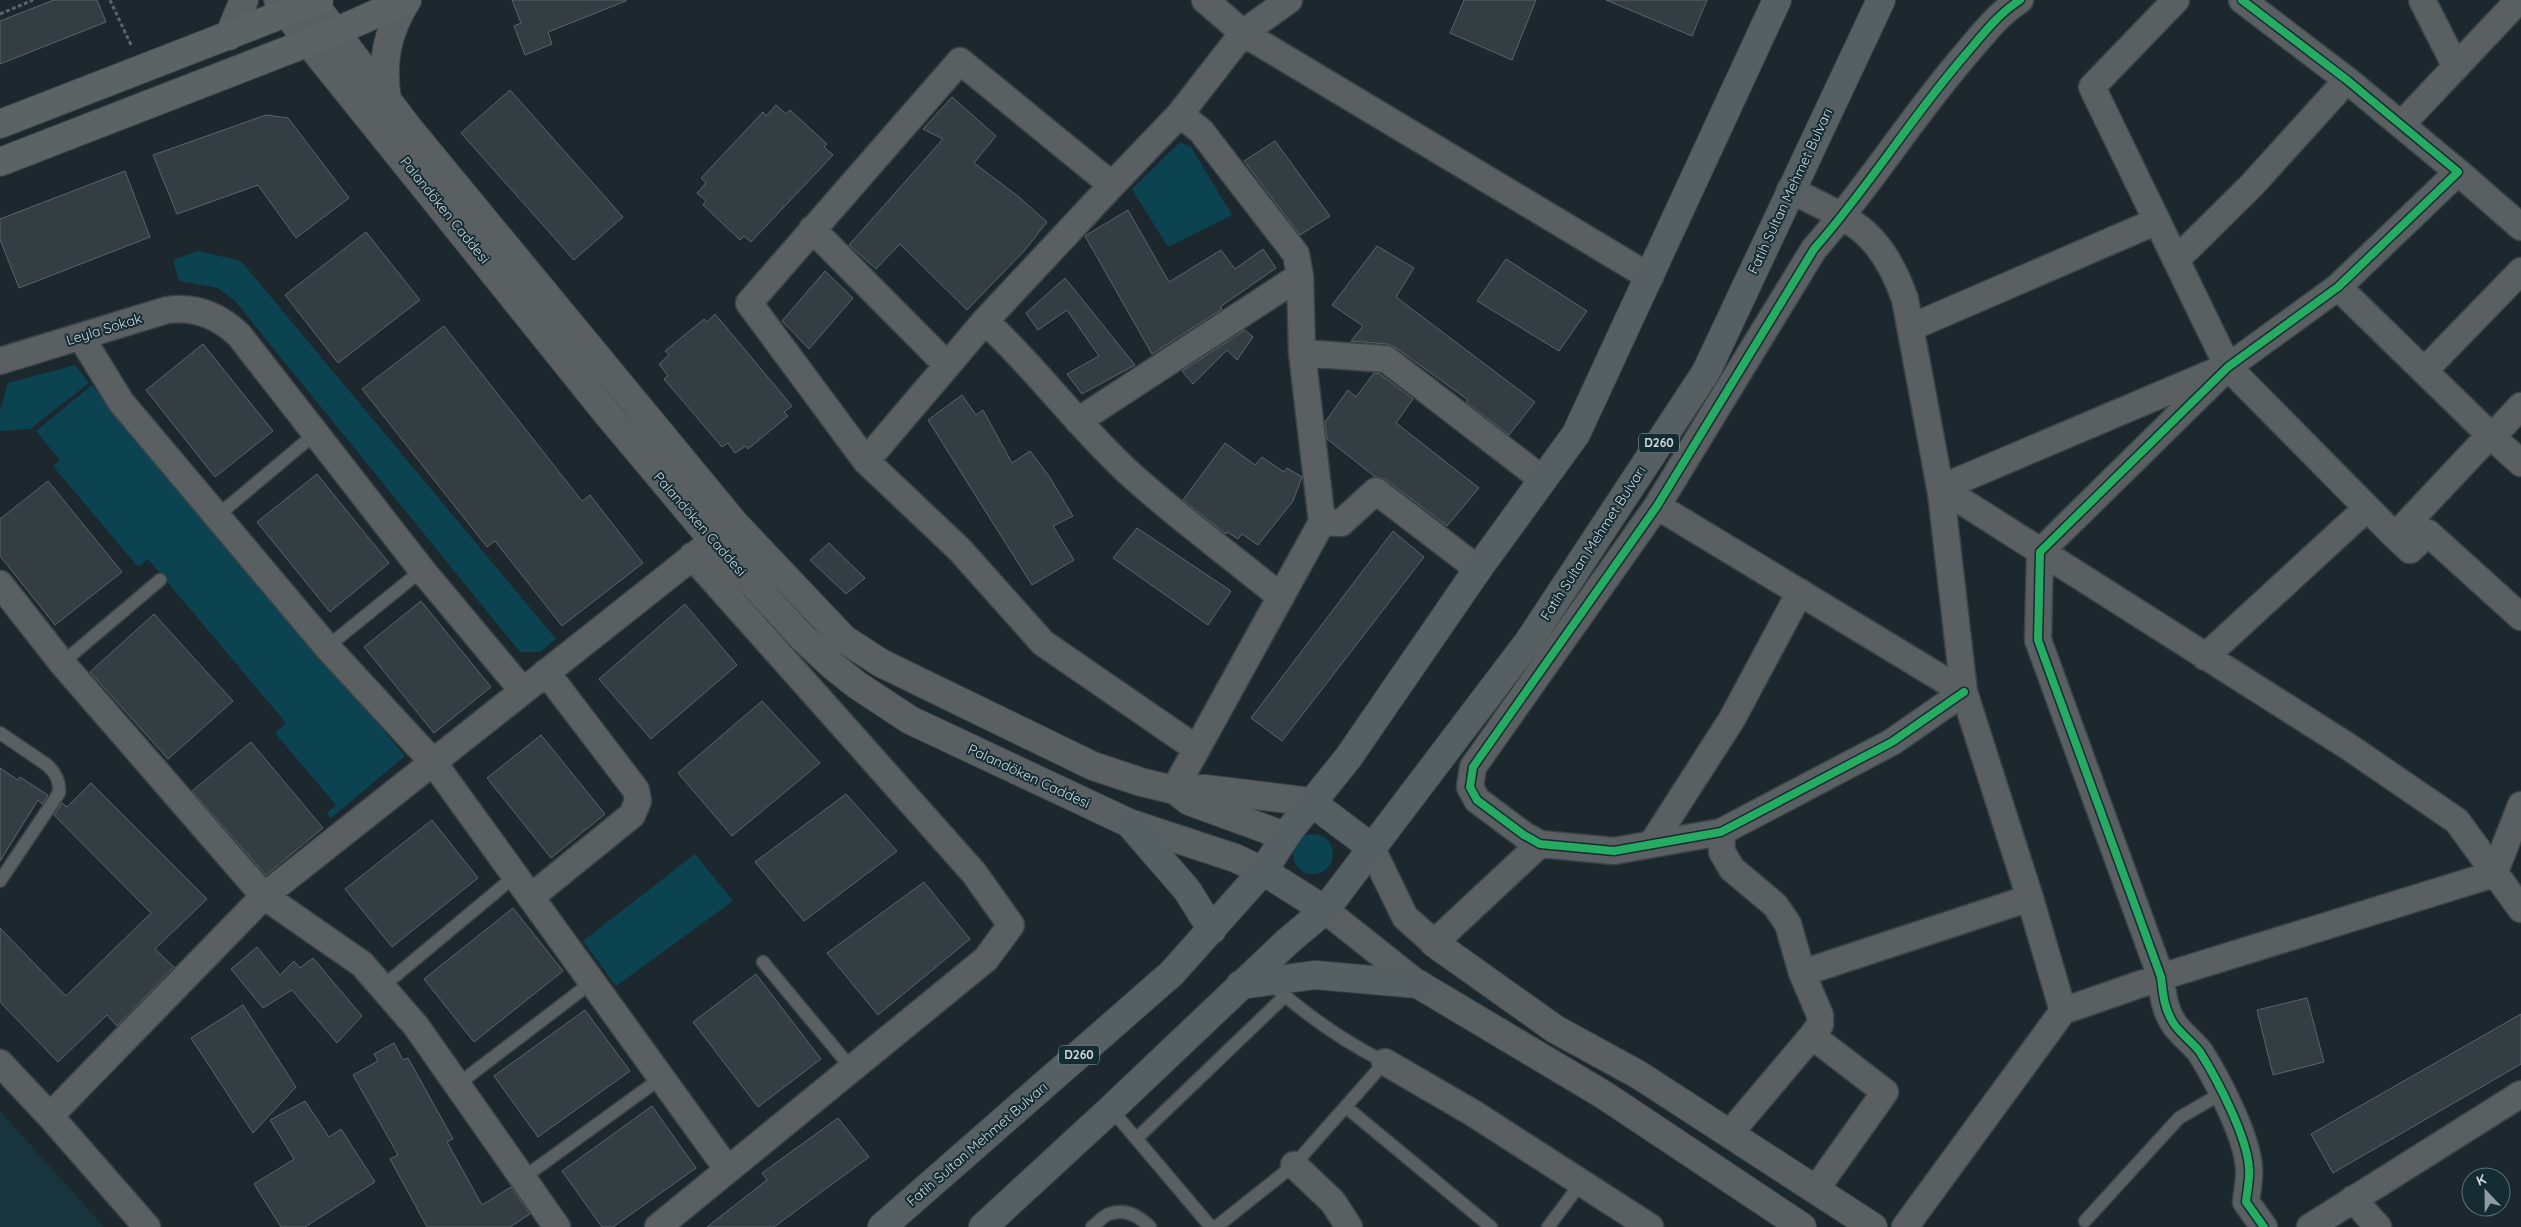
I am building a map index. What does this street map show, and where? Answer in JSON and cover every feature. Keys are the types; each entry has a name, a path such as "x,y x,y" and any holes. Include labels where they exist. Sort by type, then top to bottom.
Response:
{"highway":[{"name":"D260","path":"1263,871 1285,836 1348,758 1478,569 1576,434 1777,0"},
{"name":"Fatih Sultan Mehmet Bulvarı","path":"1371,847 1529,641 1706,372 1881,0"},
{"path":"1311,802 1371,847"},
{"path":"1129,823 1187,890 1212,930"},
{"name":"D260","path":"983,1227 1111,1109 1240,985 1325,910 1371,847"},
{"name":"Fatih Sultan Mehmet Bulvarı","path":"882,1227 1172,973 1263,871"},
{"path":"1263,871 1325,910"},
{"path":"1240,985 1277,989 1316,974 1418,984"}],"main road":[{"path":"0,162 335,32 406,0"},
{"path":"0,124 229,36 282,6 314,1"}],"street":[{"path":"229,36 244,0"},
{"path":"387,99 384,81 387,45 398,14 406,0"},
{"path":"1205,0 1244,33 1650,277"},
{"path":"866,461 985,321 1180,114 1244,33 1289,0"},
{"path":"1964,692 1892,742 1721,832 1614,850 1540,844 1524,835 1477,800 1470,787 1470,774 1657,506 1814,249 1844,216 1940,84 2004,10 2020,0"},
{"path":"2176,0 2092,87 2228,366 2410,550 2428,532 2521,616"},
{"path":"2242,0 2347,80 2521,227"},
{"path":"2422,0 2456,67"},
{"path":"2402,125 2518,0"},
{"name":"Palandöken Caddesi","path":"314,1 335,32 387,99 735,524 844,639 881,663 1093,766 1141,782 1174,790 1205,789 1311,802"},
{"name":"Palandöken Caddesi","path":"282,6 308,42 605,411 713,540 802,637 833,666 883,703 910,720 1129,823 1235,858 1263,871"},
{"path":"1112,184 960,61 749,303 866,461 960,550 1043,643 1197,750"},
{"path":"2176,260 2251,186 2347,80"},
{"path":"1174,790 1322,522 1302,353 1300,276 1296,254 1201,131 1180,114"},
{"path":"2264,1227 2246,1202 2249,1169 2246,1153 2222,1093 2213,1073 2198,1050 2174,1024 2166,1009 2161,977 2038,640 2040,552 2228,366 2338,287 2458,172"},
{"path":"1790,190 1844,216 1872,236 1896,273 1912,327 1941,488 1964,692 2030,898 2063,1011"},
{"path":"1912,327 2157,221"},
{"path":"812,229 947,365"},
{"path":"2424,370 2521,272"},
{"path":"1078,421 1300,276"},
{"path":"2338,287 2521,463"},
{"name":"Leyla Sokak","path":"0,361 166,310 183,308 209,315 227,324 239,335 422,570 523,691"},
{"path":"985,321 1008,342 1078,421 1128,472 1281,596"},
{"path":"81,337 121,402 328,647 433,762 728,1170"},
{"path":"1302,353 1386,359 1542,479"},
{"path":"1941,488 2228,366"},
{"path":"2395,536 2521,406"},
{"path":"1941,488 2349,747 2457,821 2521,909"},
{"path":"1322,522 1341,523 1376,490 1478,569"},
{"path":"1657,506 1964,692"},
{"path":"2205,657 2367,508"},
{"path":"50,1116 264,896 692,556 735,524"},
{"path":"658,1227 986,959 1011,925 974,873 692,556"},
{"path":"0,584 62,663 264,896 362,964 416,1026 557,1227"},
{"path":"1654,842 1732,719 1800,592"},
{"path":"531,897 632,815 638,801 636,790 546,672"},
{"path":"1129,823 1141,782"},
{"name":"Palandöken Caddesi","path":"1174,790 1189,801 1285,836"},
{"path":"1905,1227 2063,1011 2161,977 2494,874 2518,820"},
{"path":"1721,832 1722,852 1732,869 1783,913 1802,973 1820,1015 1820,1024 1812,1036 1730,1133"},
{"path":"1434,942 1540,844"},
{"path":"1371,847 1406,917 1434,942 1555,1029 1639,1075 1873,1227"},
{"path":"1802,973 2030,898"},
{"path":"1325,910 1418,984 1604,1095 1802,1227"},
{"path":"1812,1036 1885,1092 1816,1189"},
{"path":"1385,1062 1473,1113 1650,1227"},
{"path":"0,1063 50,1116 147,1227"},
{"path":"2310,1227 2521,1094"},
{"path":"1294,1165 1333,1202 1349,1227"},
{"path":"2353,1199 2378,1227"}],"lane":[{"path":"217,516 316,433"},
{"path":"328,647 422,570"},
{"path":"62,663 160,580"},
{"path":"0,733 47,765 54,772 59,786 59,793 0,881"},
{"path":"382,988 515,876"},
{"path":"763,962 852,1069"},
{"path":"457,1085 592,982"},
{"path":"1138,1138 1277,989 1316,1022 1385,1062 1294,1165 1216,1227"},
{"path":"523,1178 661,1078"},
{"path":"2085,1221 2178,1118 2222,1093"},
{"path":"1346,1107 1490,1227"},
{"path":"1111,1109 1138,1138 1211,1227"},
{"path":"1548,1227 1581,1183"},
{"path":"1092,1227 1108,1214 1122,1213 1139,1216 1150,1227"}],"path":[{"path":"0,14 33,0"},
{"path":"110,0 142,68"}],"shaded area":[{"path":"1180,142 1191,147 1232,215 1168,247 1132,189"},
{"path":"198,251 241,261 556,639 540,652 520,652 235,301 218,288 179,281 173,260"},
{"path":"75,365 89,383 30,429 0,431 0,411 8,383"},
{"path":"92,385 405,756 331,818 327,813 336,805 275,733 286,723 148,559 138,567 53,466 60,460 36,431"},
{"path":"1313,834 1327,840 1333,854 1327,868 1313,874 1299,868 1293,854 1299,840"},
{"path":"695,854 733,901 616,986 583,941"},
{"path":"0,1111 104,1227 0,1227"}],"building":[{"path":"54,0 97,0 106,22 0,64 0,21"},
{"path":"512,0 626,1 548,32 552,44 525,55 514,26 521,23"},
{"path":"1464,0 1536,0 1512,60 1450,33"},
{"path":"1606,0 1707,0 1692,36"},
{"path":"510,90 623,217 574,260 461,133"},
{"path":"952,97 996,136 974,163 1019,197 1047,222 1025,250 967,310 900,244 876,269 849,245 943,139 923,129"},
{"path":"776,105 786,114 790,110 827,144 824,147 833,155 751,242 744,236 740,240 703,205 706,201 697,193 706,183 701,178 763,112 766,116"},
{"path":"266,115 288,118 349,198 296,238 258,185 177,214 153,155"},
{"path":"1275,141 1330,216 1300,235 1244,161"},
{"path":"125,171 150,237 19,288 0,239 0,219"},
{"path":"1128,210 1169,282 1221,250 1235,269 1263,249 1276,268 1220,307 1222,309 1152,354 1085,236"},
{"path":"366,232 420,300 338,363 285,295"},
{"path":"1377,246 1414,268 1396,297 1535,402 1509,435 1466,402 1468,400 1395,347 1387,344 1351,341 1363,326 1332,305"},
{"path":"1506,259 1587,311 1559,351 1477,301"},
{"path":"825,271 853,298 809,349 782,321"},
{"path":"1065,278 1135,365 1082,394 1067,374 1099,356 1067,310 1038,330 1026,313"},
{"path":"715,314 792,406 784,412 788,416 748,449 746,446 735,453 728,443 722,447 664,379 668,376 659,364 669,355 665,351 704,319 707,322"},
{"path":"444,326 582,501 590,495 643,563 562,626 495,541 487,547 362,389"},
{"path":"1245,330 1253,337 1237,360 1227,350 1193,384 1182,371"},
{"path":"203,344 273,431 215,477 146,390"},
{"path":"1374,373 1380,374 1413,399 1396,423 1479,488 1447,526 1385,479 1374,476 1327,439 1325,422 1348,390 1356,397"},
{"path":"962,395 976,415 983,410 1012,463 1030,451 1049,476 1073,516 1053,526 1074,560 1032,585 928,420"},
{"path":"1225,443 1255,465 1262,457 1284,472 1287,468 1302,477 1293,501 1258,545 1242,534 1238,539 1227,532 1226,534 1183,500"},
{"path":"317,474 389,563 330,612 257,522"},
{"path":"48,481 122,572 55,625 0,556 0,519"},
{"path":"1137,528 1231,591 1208,625 1113,558"},
{"path":"1393,531 1424,557 1282,741 1251,718"},
{"path":"829,543 865,578 846,594 810,560"},
{"path":"421,601 491,687 434,733 364,647"},
{"path":"685,604 737,665 651,739 599,679"},
{"path":"154,614 233,701 168,759 90,672"},
{"path":"762,701 820,763 732,836 678,773"},
{"path":"541,735 605,814 551,858 487,778"},
{"path":"251,742 323,828 266,875 192,791"},
{"path":"0,768 18,780 20,777 48,795 42,804 38,800 0,861"},
{"path":"91,783 207,899 155,949 174,967 117,1026 107,1015 58,1062 0,1002 0,928 66,996 151,913 54,815 62,803 67,807"},
{"path":"846,794 897,851 804,921 755,862"},
{"path":"432,820 478,878 392,947 345,889"},
{"path":"924,882 970,939 878,1015 827,953"},
{"path":"513,908 563,971 474,1042 424,979"},
{"path":"257,947 280,975 294,961 300,968 313,958 362,1016 337,1043 292,990 263,1008 231,969"},
{"path":"756,974 821,1059 758,1107 693,1022"},
{"path":"2307,998 2324,1062 2273,1075 2257,1010"},
{"path":"243,1005 296,1087 253,1133 191,1038"},
{"path":"585,1010 630,1071 538,1137 494,1076"},
{"path":"2521,1014 2521,1064 2333,1173 2311,1134"},
{"path":"394,1043 403,1060 408,1058 453,1139 447,1142 482,1205 511,1187 530,1214 510,1227 427,1227 390,1159 398,1155 353,1075 378,1061 374,1054"},
{"path":"305,1101 329,1137 341,1129 375,1182 305,1227 281,1227 254,1184 294,1159 270,1120"},
{"path":"652,1106 696,1168 613,1227 602,1227 562,1171"},
{"path":"838,1118 869,1157 774,1227 707,1227 767,1180 762,1173"}],"cycle path":[{"path":"1964,692 1892,742 1721,832 1614,851 1540,844 1524,835 1477,800 1470,787 1473,767 1657,506 1814,249 1853,201 1946,78 1991,25 2020,0"},
{"path":"2242,0 2347,80 2458,172 2338,287 2228,367 2040,552 2038,640 2161,977 2168,1013 2177,1028 2200,1052 2230,1108 2247,1155 2249,1181 2246,1202 2264,1227"}]}
